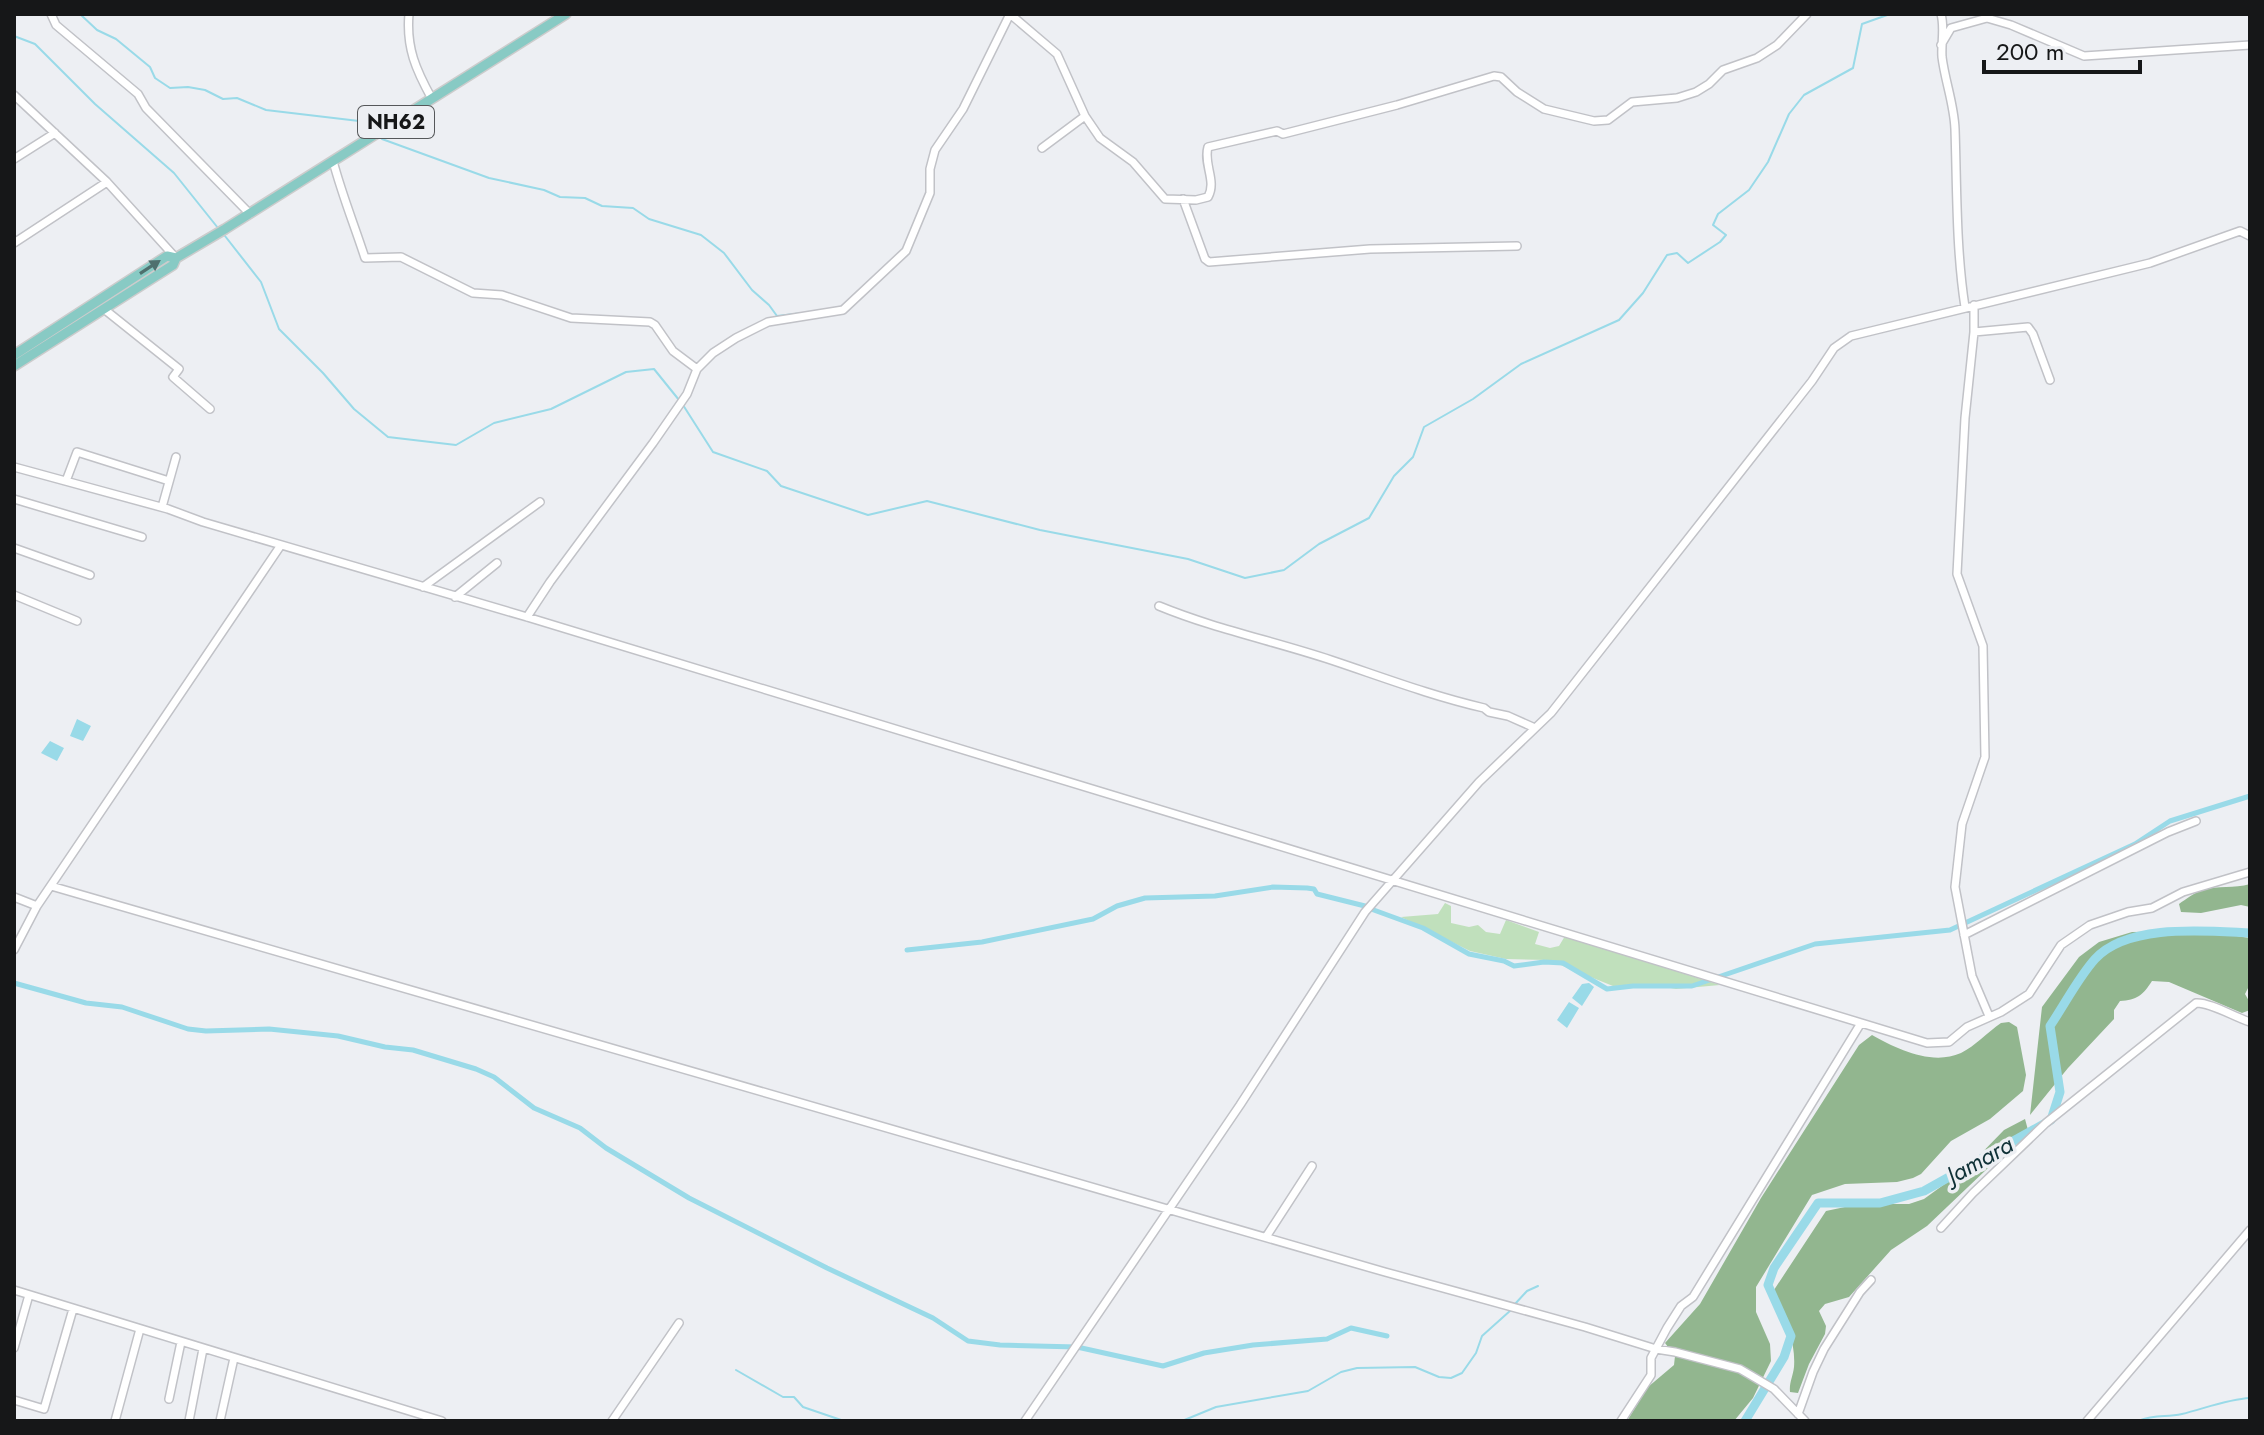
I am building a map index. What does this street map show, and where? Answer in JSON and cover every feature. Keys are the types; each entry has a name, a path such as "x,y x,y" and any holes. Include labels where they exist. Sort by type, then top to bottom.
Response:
{"main road":[{"name":"NH62","path":"14,366 173,265 176,258 566,14"},
{"name":"NH62","path":"14,355 167,256 176,258"}],"street":[{"path":"51,14 56,25 138,94 146,108 250,214"},
{"path":"409,14 409,46 432,99"},
{"path":"527,617 687,394 697,369 724,345 768,322 843,310 906,251 930,193 930,169 935,150 963,109 1010,14 1057,54 1085,116 1100,138 1133,162 1165,199 1208,197 1212,189 1206,154 1208,147 1277,131 1283,134 1494,76 1501,77 1517,92 1544,109 1594,121 1608,120 1632,102 1677,98 1696,92 1723,70 1757,58 1777,45 1807,14"},
{"path":"1941,14 1944,25 1941,45 1953,107 1959,265 1965,307"},
{"path":"1941,45 1951,28 1987,18 2084,56 2250,45"},
{"path":"14,95 107,182 176,258"},
{"path":"1042,148 1085,116"},
{"path":"14,159 55,133"},
{"path":"333,161 345,208 352,216 365,258 401,257 473,293 502,295 571,318 650,322 673,351 697,369"},
{"path":"14,243 107,182"},
{"path":"1183,199 1205,259 1209,262 1370,249 1517,246"},
{"path":"1025,1421 1240,1105 1365,912 1479,782 1551,713 1812,381 1834,348 1851,336 2150,263 2240,231 2250,236"},
{"path":"1974,305 1957,574 1983,646 1985,757 1962,824 1955,887 1974,985 1989,1016"},
{"path":"104,309 179,369 173,377 210,409"},
{"path":"1974,332 2028,327 2050,380"},
{"path":"66,481 77,452 169,481"},
{"path":"162,507 176,457"},
{"path":"14,467 162,507 1927,1043 1949,1042 1967,1027 2029,994 2061,945 2090,925 2128,912 2152,908 2183,892 2250,872"},
{"path":"14,499 142,537"},
{"path":"423,587 540,502"},
{"path":"14,949 37,906 281,545"},
{"path":"14,548 90,575"},
{"path":"455,597 497,563"},
{"path":"14,595 77,621"},
{"path":"1159,606 1444,698 1484,708 1535,728"},
{"path":"1964,935 2168,832 2196,821"},
{"path":"51,886 1656,1349 1740,1369 1774,1389 1805,1421"},
{"path":"14,897 37,906"},
{"path":"1941,1228 2046,1123 2196,1003 2205,1003 2250,1022"},
{"path":"1621,1421 1651,1375 1651,1358 1681,1306 1693,1297 1861,1023"},
{"path":"1266,1237 1312,1166"},
{"path":"2087,1421 2250,1230"},
{"path":"1798,1414 1824,1349 1871,1280"},
{"path":"14,1290 442,1421"},
{"path":"14,1348 29,1295"},
{"path":"14,1400 44,1409 73,1309"},
{"path":"612,1421 679,1323"},
{"path":"115,1421 140,1329"},
{"path":"169,1399 181,1342"},
{"path":"189,1421 203,1349"},
{"path":"220,1421 234,1358"}],"green space":[{"path":"2250,884 2250,907 2241,905 2201,913 2181,912 2179,904 2202,890"},
{"path":"1445,903 1451,906 1451,923 1469,927 1478,925 1486,932 1500,934 1506,920 1539,932 1535,944 1550,948 1559,946 1565,936 1720,985 1676,989 1653,985 1613,986 1548,960 1506,959 1470,951 1401,917 1438,914"},
{"path":"2203,931 2250,938 2250,984 2245,994 2250,1010 2242,1013 2169,982 2152,981 2139,996 2120,1001 2114,1010 2114,1019 2030,1115 2042,1007 2079,957 2099,942 2132,932"},
{"path":"2009,1022 2017,1027 2026,1075 2023,1091 1990,1119 1951,1141 1921,1174 1913,1178 1897,1182 1845,1184 1812,1195 1756,1287 1756,1312 1770,1344 1771,1361 1753,1398 1734,1421 1627,1421 1648,1387 1674,1365 1675,1356 1665,1343 1700,1304 1761,1198 1859,1045 1872,1035 1915,1054 1950,1057 1966,1050 2001,1023"},
{"path":"2025,1119 2028,1130 1927,1226 1891,1250 1849,1297 1825,1304 1819,1311 1826,1326 1825,1334 1798,1393 1790,1392 1793,1347 1785,1319 1772,1293 1826,1211 1859,1204 1909,1204 1924,1199 1968,1167 2004,1130"}],"water":[{"path":"77,719 91,726 83,741 70,736"},
{"path":"50,741 64,748 57,761 41,753"},
{"path":"1589,983 1594,987 1582,1006 1572,998 1582,984"},
{"path":"1569,1002 1579,1008 1567,1028 1557,1020"}],"waterway":[{"path":"80,14 97,30 116,39 150,67 155,78 170,88 205,90 223,99 237,98 266,110 359,121 366,130"},
{"path":"683,405 713,452 767,471 781,486 868,515 927,501 1040,530 1188,559 1245,578 1284,570 1319,544 1369,518 1394,476 1413,457 1424,427 1473,399 1521,364 1619,320 1643,293 1667,255 1677,253 1688,263 1720,242 1726,235 1713,225 1718,214 1749,190 1768,162 1789,114 1804,95 1853,68 1862,24 1890,14"},
{"path":"14,36 35,44 95,104 174,173 218,228"},
{"path":"382,139 489,178 544,190 560,197 585,198 602,206 633,208 649,219 701,235 724,253 777,316 803,313"},
{"path":"225,236 261,282 279,329 354,409 388,437 456,445 494,423 551,409 626,372 654,369 679,400"},
{"path":"1371,909 1423,928 1469,954 1514,966 1563,963 1607,989 1692,986 1815,944 1950,930 2135,844 2170,821 2250,796"},
{"path":"907,950 982,942 1093,919 1117,906 1145,898 1215,896 1273,887 1307,888 1314,889 1317,894 1365,906"},
{"name":"Jamara","path":"1745,1421 1784,1357 1791,1336 1768,1285 1774,1268 1818,1203 1880,1203 1924,1191 2051,1120 2060,1092 2050,1026 2089,966 2109,947 2147,934 2250,933"},
{"path":"14,983 86,1003 122,1007 188,1029 269,1029 338,1036 413,1050 476,1069 494,1077 534,1108 580,1128 606,1148 689,1198 933,1318 968,1341 1077,1347 1163,1366 1204,1353 1253,1345 1327,1339 1351,1328 1387,1336"},
{"path":"1515,1304 1527,1291 1538,1286"},
{"path":"1182,1421 1216,1407 1308,1391 1341,1372 1357,1368 1415,1367 1439,1377 1451,1378 1462,1373 1476,1353 1482,1336 1511,1310"},
{"path":"736,1370 783,1397 794,1397 803,1407 844,1421"},
{"path":"2138,1421 2250,1398"}]}
